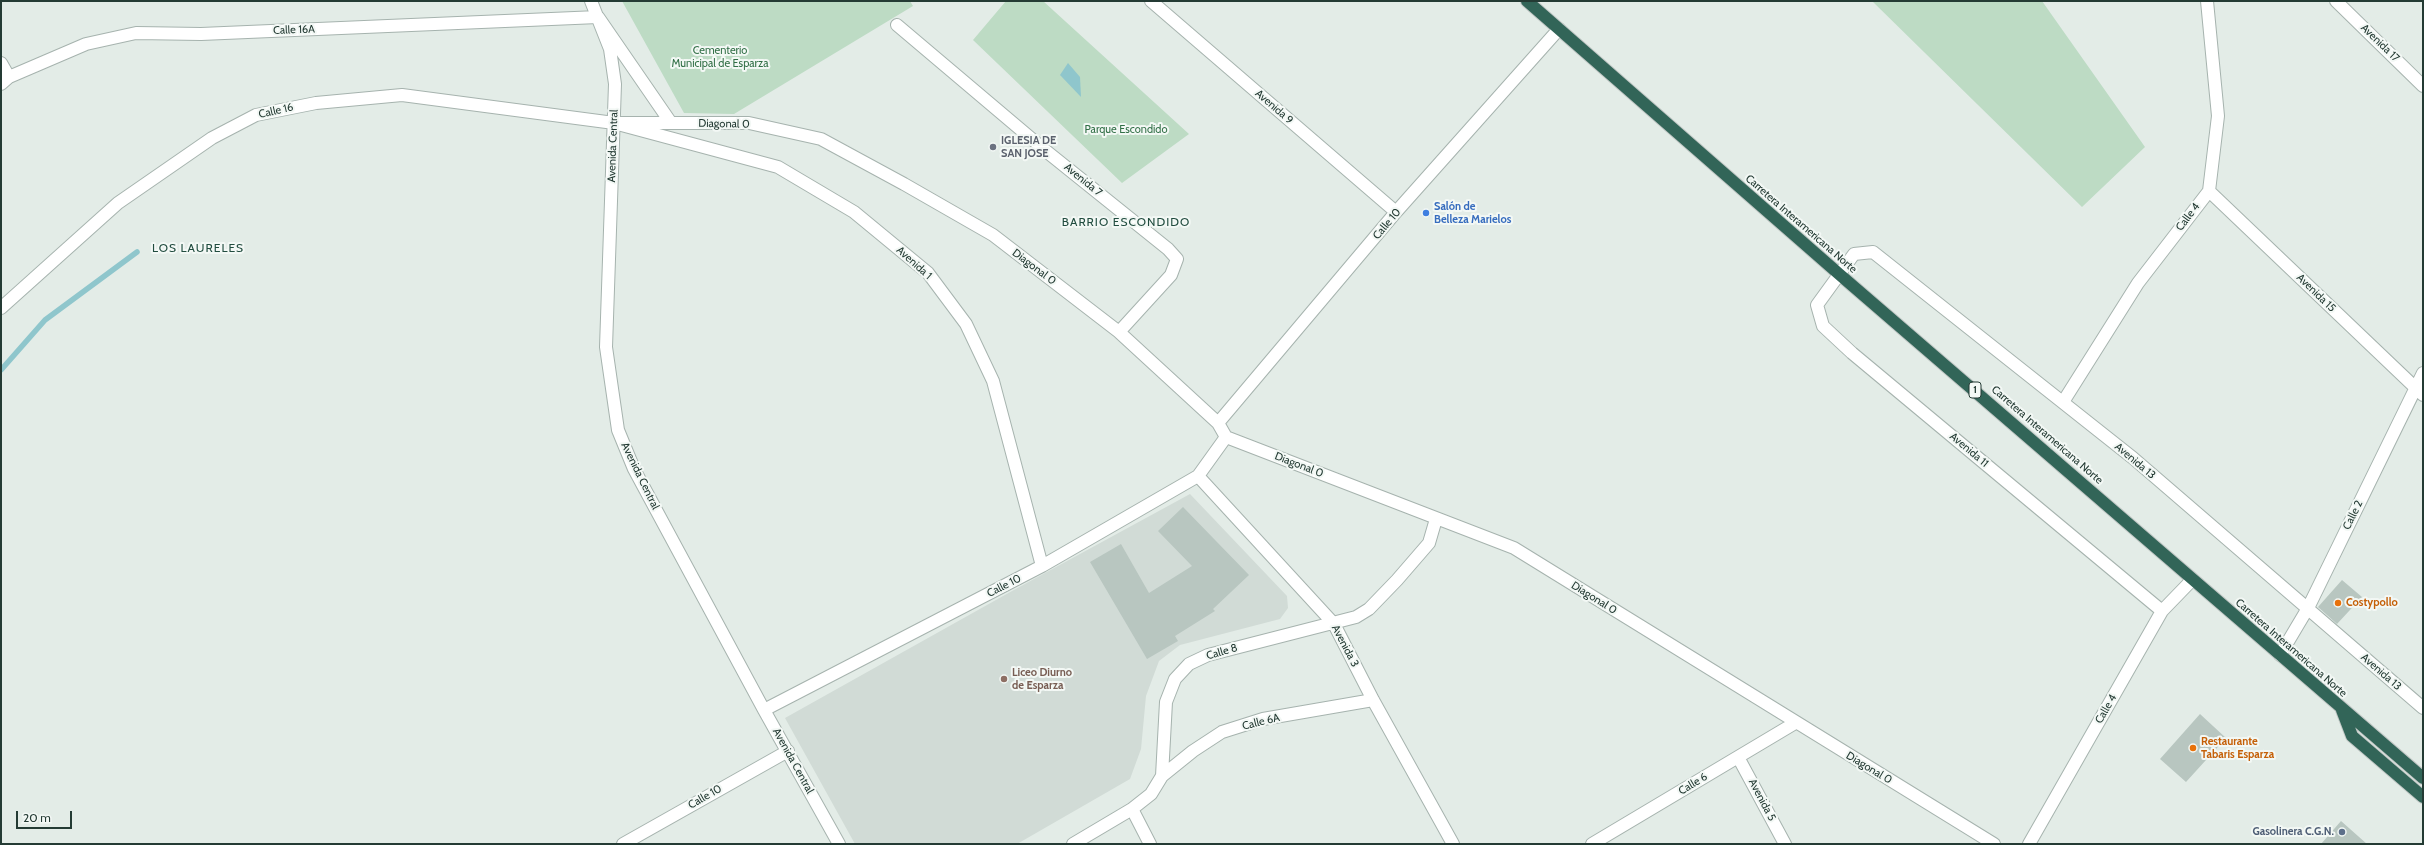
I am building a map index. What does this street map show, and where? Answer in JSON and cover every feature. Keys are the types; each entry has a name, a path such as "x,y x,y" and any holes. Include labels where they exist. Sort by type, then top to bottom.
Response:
{"highway":[{"name":"Carretera Interamericana Norte","path":"1527,1 1839,274 2036,442 2192,580 2423,778"},
{"path":"2342,709 2352,736 2423,797"}],"street":[{"name":"Avenida Central","path":"591,1 610,49 615,84 606,347 618,430 634,469 764,710 839,844"},
{"name":"Avenida 9","path":"1151,1 1396,212"},
{"path":"2207,1 2218,116 2209,191"},
{"name":"Avenida 17","path":"2336,1 2423,86"},
{"name":"Avenida Central","path":"598,17 670,123"},
{"name":"Calle 16A","path":"5,81 86,44 136,33 201,34 598,17"},
{"name":"Avenida 7","path":"897,25 1046,150 1168,249 1177,259 1171,275 1119,332"},
{"name":"Calle 10","path":"1218,423 1396,212 1559,29"},
{"path":"1,63 5,81"},
{"name":"Calle 16","path":"1,308 118,203 212,138 256,115 316,103 402,95 614,123"},
{"name":"Diagonal 0","path":"614,123 749,123 821,139 993,235 1119,332 1218,423 1226,436 1514,548 1795,723 1994,844"},
{"name":"Avenida 1","path":"614,123 778,167 854,212 928,273 966,324 993,381 1042,566"},
{"name":"Avenida 15","path":"2209,191 2419,391"},
{"name":"Calle 4","path":"2063,402 2138,283 2209,191"},
{"name":"Avenida 13","path":"1839,274 1854,254 1873,252 2133,458 2423,708"},
{"name":"Avenida 11","path":"1839,274 1818,304 1823,326 1852,353 2162,611"},
{"name":"Calle 2","path":"2280,656 2308,608 2419,391 2423,374"},
{"name":"Calle 10","path":"764,710 1042,566 1198,476 1226,436"},
{"name":"Avenida 3","path":"1198,476 1334,624 1373,700 1453,844"},
{"name":"Calle 8","path":"1080,842 1132,809 1151,794 1162,776 1166,702 1174,679 1189,664 1208,655 1334,624 1356,617 1369,608 1397,580 1429,543 1436,518"},
{"name":"Calle 4","path":"2029,844 2162,611 2192,580"},
{"name":"Calle 6A","path":"1162,776 1193,751 1222,732 1263,720 1373,700"},
{"name":"Calle 6","path":"1592,844 1795,723"},
{"name":"Calle 10","path":"623,844 788,751"},
{"name":"Avenida 5","path":"1738,757 1786,844"},
{"path":"1132,809 1150,844"}],"shaded area":[{"name":"Liceo Diurno de Esparza","path":"1190,494 1287,596 1288,608 1280,619 1180,645 1159,661 1146,696 1141,749 1130,779 1017,844 855,844 785,718 1012,591"}],"green space":[{"name":"Cementerio Municipal de Esparza","path":"622,1 910,1 913,6 734,114 684,113"},
{"name":"Parque Escondido","path":"1006,1 1043,1 1189,134 1122,183 973,40"},
{"path":"1872,1 2042,1 2145,147 2082,207"}],"water":[{"path":"1068,63 1080,77 1081,97 1060,75"}],"building":[{"path":"1183,507 1249,575 1213,609 1215,611 1175,636 1178,641 1147,659 1090,562 1121,544 1149,593 1192,566 1158,531"},
{"name":"Costypollo","path":"2342,580 2362,597 2337,624 2318,607"},
{"name":"Restaurante Tabaris Esparza","path":"2200,714 2226,738 2186,782 2160,759"},
{"name":"Gasolinera C.G.N.","path":"2341,821 2367,844 2321,844"}],"waterway":[{"path":"1,370 45,320 137,252"}],"place":[{"name":"IGLESIA DE SAN JOSE","path":"993,147"},
{"name":"Salón de Belleza Marielos","path":"1426,213"},
{"name":"Costypollo","path":"2338,603"},
{"name":"Liceo Diurno de Esparza","path":"1004,679"},
{"name":"Restaurante Tabaris Esparza","path":"2193,748"},
{"name":"Gasolinera C.G.N.","path":"2342,832"}],"district":[{"name":"BARRIO ESCONDIDO","path":"1126,222"},
{"name":"LOS LAURELES","path":"198,248"}]}
